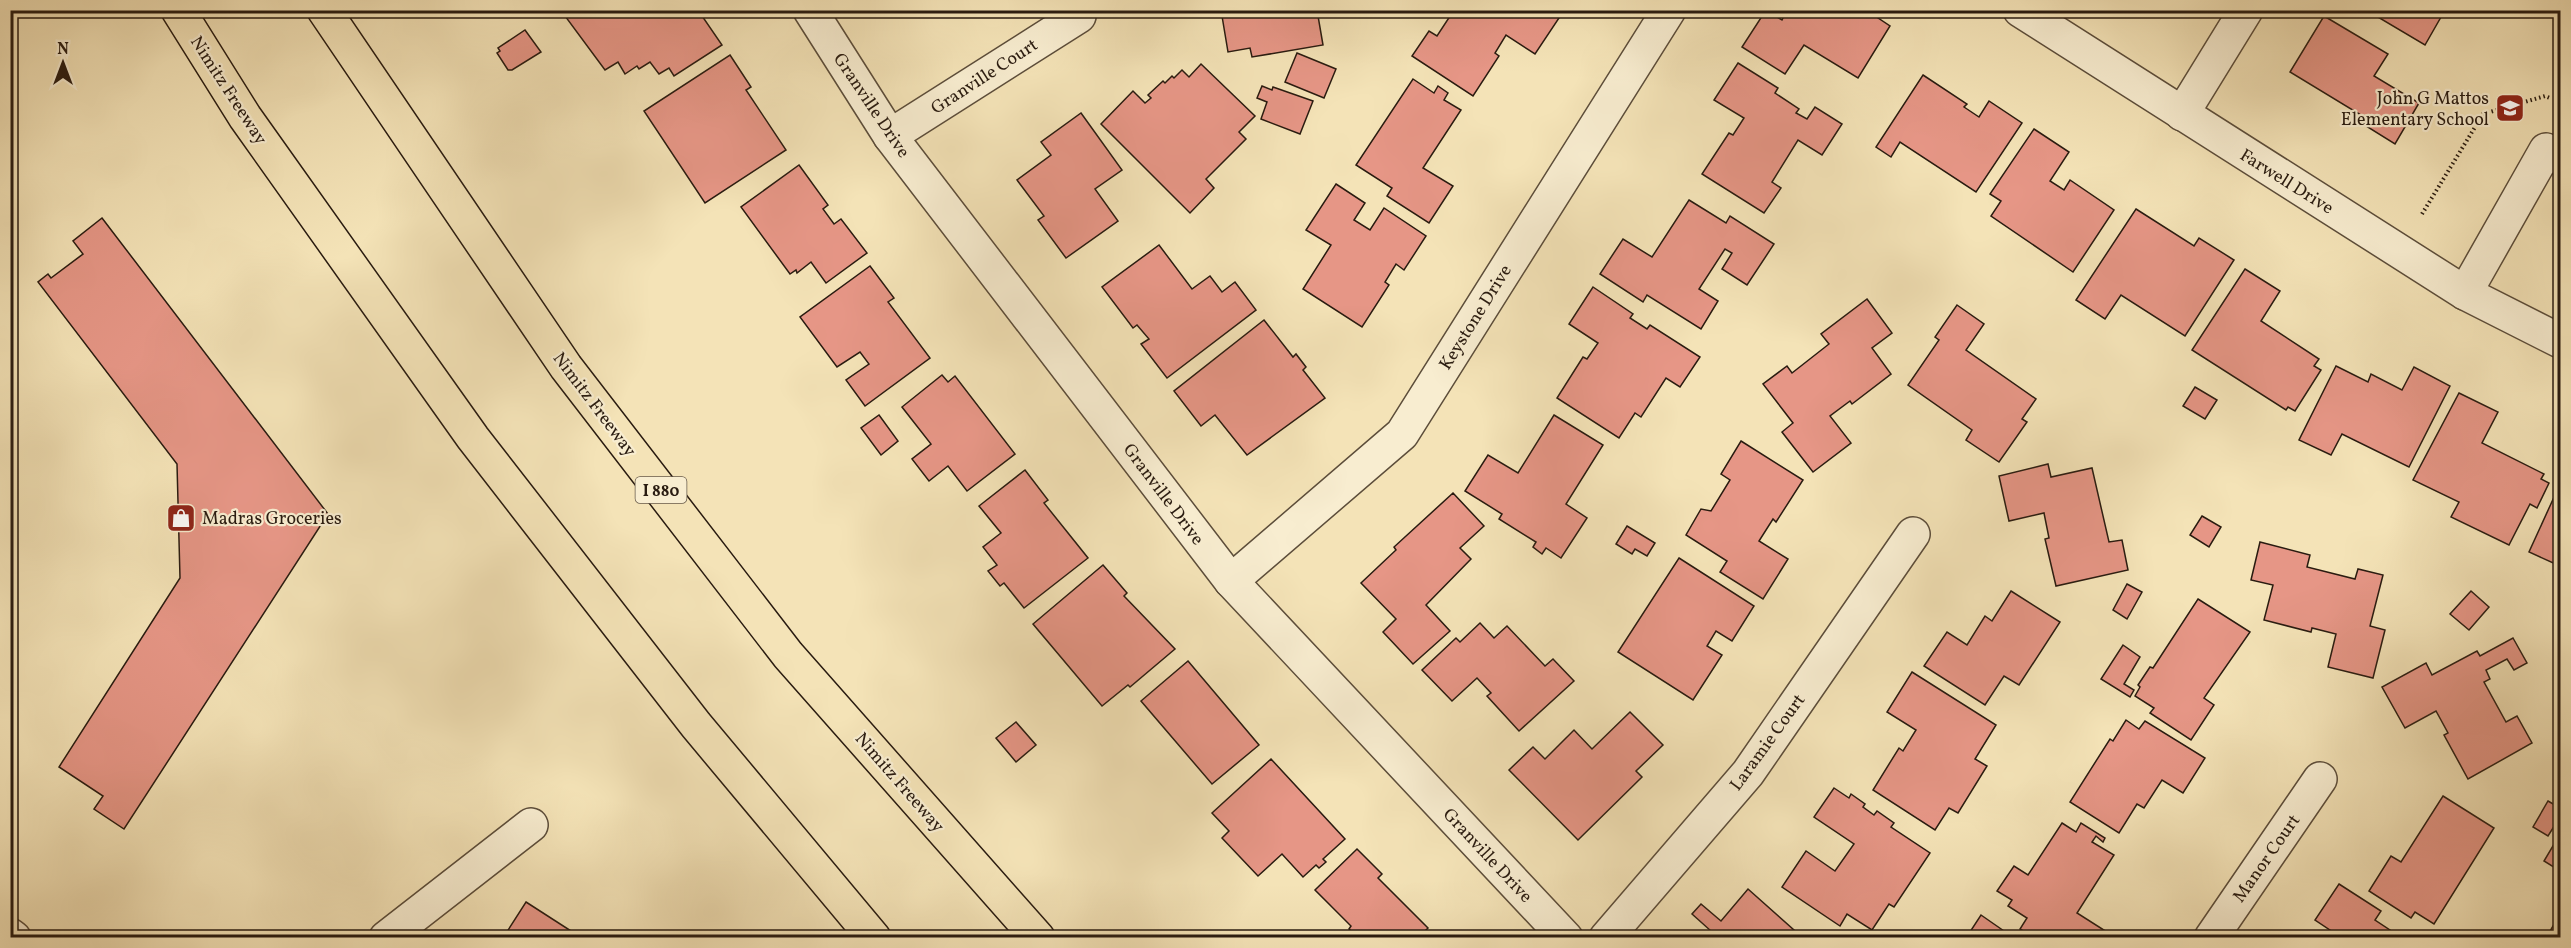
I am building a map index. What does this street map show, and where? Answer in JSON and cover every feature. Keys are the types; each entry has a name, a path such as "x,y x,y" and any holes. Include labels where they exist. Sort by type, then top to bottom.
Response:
{"highway":[{"name":"Nimitz Freeway","path":"178,10 245,117 473,438 696,726 874,938"},
{"name":"Nimitz Freeway","path":"324,10 566,367 788,655 1038,938"}],"street":[{"name":"Granville Drive","path":"810,10 890,136 1231,581 1566,938"},
{"name":"Keystone Drive","path":"1231,581 1402,434 1669,10"},
{"name":"Farwell Drive","path":"2020,10 2465,293 2560,341"},
{"path":"2182,114 2246,10"},
{"name":"Granville Court","path":"890,136 1079,16"},
{"path":"2465,293 2546,150 2560,158"},
{"name":"Laramie Court","path":"1606,938 1748,773 1913,534"},
{"name":"Manor Court","path":"2211,938 2320,779"},
{"path":"386,938 531,825"}],"path":[{"path":"2422,214 2483,114 2545,96 2550,98"}],"building":[{"path":"573,10 698,10 722,45 674,76 669,68 659,74 650,62 639,69 637,66 625,74 618,62 605,70 565,16"},
{"path":"1221,10 1317,10 1323,45 1252,57 1250,48 1228,52"},
{"path":"1454,10 1547,10 1559,18 1535,54 1506,35 1495,53 1499,56 1473,96 1412,56 1429,31 1437,36"},
{"path":"1766,10 1782,20 1787,10 1866,10 1890,26 1858,78 1804,45 1785,74 1742,47"},
{"path":"2366,10 2445,10 2425,45"},
{"path":"2324,16 2388,54 2374,76 2419,103 2395,144 2358,121 2361,115 2290,72"},
{"path":"525,30 541,52 512,70 508,70 497,53 500,51 498,48"},
{"path":"1297,53 1336,69 1324,98 1285,82"},
{"path":"730,55 751,87 746,90 786,150 705,203 644,111"},
{"path":"1738,63 1778,88 1775,93 1799,109 1796,113 1807,119 1815,107 1842,124 1822,155 1798,140 1772,182 1781,188 1764,213 1702,174 1729,133 1733,135 1744,118 1714,100"},
{"path":"1201,64 1255,116 1239,132 1246,139 1206,179 1214,188 1190,213 1101,124 1133,91 1145,103 1151,98 1148,95 1163,81 1165,83 1172,76 1174,78 1182,70 1189,77"},
{"path":"1923,75 1967,104 1964,107 1979,117 1989,101 2022,123 1976,192 1900,142 1891,157 1876,147"},
{"path":"1413,79 1434,93 1438,86 1448,93 1444,100 1461,110 1423,168 1453,186 1429,223 1387,196 1392,188 1356,165"},
{"path":"1262,86 1272,90 1273,87 1313,101 1300,134 1261,119 1267,102 1257,98"},
{"path":"1081,113 1122,170 1095,189 1118,221 1066,258 1038,220 1044,216 1017,180 1051,155 1041,142"},
{"path":"2034,129 2069,152 2050,181 2064,190 2070,180 2114,210 2073,272 1991,216 2001,201 1990,194"},
{"path":"799,165 828,205 823,209 834,224 841,219 867,253 826,283 811,262 797,273 796,270 790,274 741,207"},
{"path":"1336,184 1365,203 1354,220 1370,230 1384,208 1426,236 1404,270 1396,264 1385,282 1389,285 1362,327 1303,289 1331,245 1306,230"},
{"path":"1689,200 1726,223 1730,216 1774,244 1747,285 1722,269 1732,253 1725,249 1699,289 1718,301 1701,329 1647,295 1643,302 1600,274 1623,239 1652,257"},
{"path":"2136,209 2194,246 2199,238 2234,260 2185,336 2121,295 2105,319 2076,300"},
{"path":"102,218 328,514 124,829 94,809 103,796 59,767 180,578 177,464 38,282 48,274 51,278 83,254 73,241"},
{"path":"1159,245 1192,289 1210,276 1222,292 1235,282 1256,310 1167,378 1141,344 1149,339 1137,325 1133,328 1102,287"},
{"path":"870,266 894,298 888,302 930,358 865,406 846,380 869,364 860,352 837,367 800,317"},
{"path":"2245,269 2280,291 2261,321 2319,359 2314,366 2321,370 2295,411 2288,407 2286,410 2192,350"},
{"path":"1593,287 1633,314 1630,318 1647,329 1650,325 1700,357 1680,387 1666,378 1641,417 1635,413 1619,438 1557,398 1583,357 1587,359 1598,343 1569,324"},
{"path":"1867,299 1892,333 1872,348 1891,374 1852,404 1850,401 1830,416 1851,443 1813,472 1782,432 1793,423 1763,384 1787,366 1792,373 1829,344 1821,334"},
{"path":"1957,305 1984,324 1966,350 2036,399 2022,419 2027,422 1999,462 1966,440 1972,430 1908,385 1939,340 1935,337"},
{"path":"1264,320 1293,357 1296,354 1306,367 1303,370 1325,398 1247,455 1215,415 1201,426 1174,391"},
{"path":"2336,366 2368,382 2371,374 2402,390 2414,367 2450,386 2409,467 2342,434 2331,455 2299,440"},
{"path":"942,375 948,382 955,376 1015,454 967,491 948,466 929,481 912,459 931,444 902,407"},
{"path":"2195,387 2217,400 2205,419 2183,406"},
{"path":"2459,393 2498,412 2482,443 2544,474 2541,479 2549,483 2537,508 2530,504 2509,545 2451,517 2459,502 2413,480"},
{"path":"879,415 898,441 881,455 861,428"},
{"path":"1554,415 1603,445 1566,504 1587,518 1561,558 1546,548 1542,554 1533,547 1536,542 1499,519 1502,514 1465,491 1488,455 1518,473"},
{"path":"1741,441 1803,480 1776,522 1773,519 1759,541 1788,559 1763,599 1720,572 1727,561 1686,535 1701,509 1711,511 1730,480 1721,474"},
{"path":"2048,464 2051,477 2092,468 2109,542 2122,540 2128,570 2056,586 2045,539 2049,538 2044,513 2009,521 1999,476"},
{"path":"1025,470 1048,500 1044,503 1088,558 1024,608 1004,583 1000,586 988,571 997,565 983,547 1001,533 979,506"},
{"path":"2560,484 2560,566 2529,552"},
{"path":"1453,493 1484,526 1460,548 1471,559 1426,605 1450,631 1413,664 1383,632 1396,619 1361,583 1396,550 1394,547"},
{"path":"2202,516 2221,527 2209,547 2190,535"},
{"path":"1627,526 1655,543 1647,556 1635,549 1632,554 1616,544"},
{"path":"2260,542 2310,555 2307,567 2355,579 2358,569 2383,575 2370,626 2385,630 2373,678 2328,667 2336,634 2312,628 2311,632 2264,620 2273,585 2251,580"},
{"path":"1679,558 1754,606 1732,641 1716,631 1707,646 1722,655 1693,700 1618,652"},
{"path":"1103,565 1127,593 1124,596 1175,649 1130,687 1128,685 1102,706 1033,624"},
{"path":"2127,584 2142,592 2127,619 2113,610"},
{"path":"2011,591 2060,622 2019,685 2004,676 1985,705 1924,666 1947,632 1967,645 1985,616 1992,621"},
{"path":"2471,591 2489,607 2469,630 2450,614"},
{"path":"2198,599 2250,632 2204,698 2214,705 2191,740 2150,713 2154,708 2135,696 2140,687 2138,685 2150,667 2153,668"},
{"path":"1480,623 1494,638 1507,626 1545,666 1553,659 1574,681 1519,731 1487,696 1491,693 1477,678 1452,701 1422,670 1456,638 1460,642"},
{"path":"2513,638 2527,663 2514,670 2507,659 2486,670 2490,679 2484,682 2506,722 2517,716 2532,743 2468,779 2444,735 2448,733 2436,711 2405,728 2382,687 2426,663 2432,675 2477,651 2480,656"},
{"path":"2123,645 2140,657 2124,684 2134,690 2130,697 2101,679"},
{"path":"1188,661 1259,745 1212,784 1141,701"},
{"path":"1912,672 1996,725 1975,759 1987,766 1958,813 1949,808 1935,830 1873,790 1899,748 1903,751 1916,730 1887,712"},
{"path":"1630,712 1663,745 1636,771 1642,777 1578,840 1509,770 1533,747 1545,759 1574,730 1592,749"},
{"path":"2126,720 2139,729 2145,721 2205,758 2183,793 2162,780 2144,808 2137,804 2119,833 2070,802 2110,739 2113,741"},
{"path":"1016,722 1036,745 1016,762 996,738"},
{"path":"1271,759 1345,839 1323,859 1326,862 1319,868 1316,865 1303,877 1282,854 1258,876 1222,838 1229,831 1212,813"},
{"path":"1834,788 1849,798 1851,794 1865,804 1863,807 1874,815 1877,811 1894,823 1891,827 1930,853 1894,907 1889,904 1872,930 1847,914 1840,926 1782,887 1806,851 1835,871 1854,844 1814,817"},
{"path":"2443,796 2494,828 2434,924 2415,912 2411,918 2369,891 2391,856 2401,862"},
{"path":"2548,801 2560,808 2560,817 2548,836 2533,827"},
{"path":"2062,823 2076,832 2081,823 2105,838 2103,842 2096,836 2092,842 2114,855 2077,913 2107,932 2103,938 2034,938 2020,929 2027,918 2008,906 2012,900 1997,891 2014,866 2028,875"},
{"path":"2557,839 2560,841 2560,871 2544,861"},
{"path":"1357,849 1382,874 1378,878 1428,928 1418,938 1358,938 1349,929 1351,926 1315,890"},
{"path":"2339,884 2381,911 2375,920 2402,938 2342,938 2315,920"},
{"path":"1748,889 1803,938 1706,938 1711,931 1692,914 1701,904 1721,921"},
{"path":"526,902 582,938 503,938"},
{"path":"2560,914 2560,938 2546,938"},
{"path":"1981,915 2014,938 1966,938"}],"place":[{"name":"John G Mattos Elementary School","path":"2510,108"},
{"name":"Madras Groceries","path":"181,518"}]}
